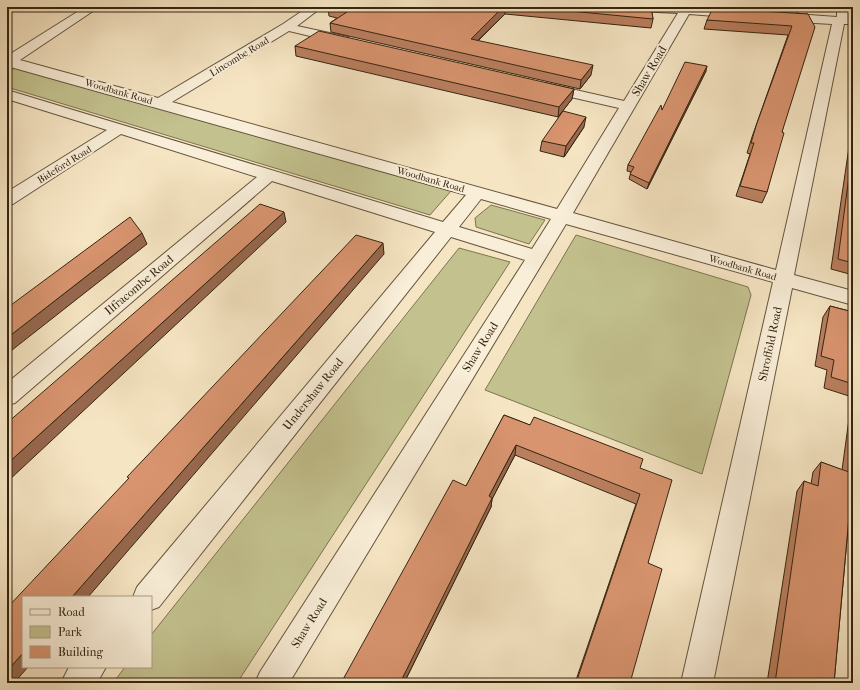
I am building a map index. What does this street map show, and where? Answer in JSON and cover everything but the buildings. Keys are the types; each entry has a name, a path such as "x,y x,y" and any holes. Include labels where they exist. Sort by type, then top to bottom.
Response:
{"street":[{"path":"8,62 94,7"},
{"name":"Lincombe Road","path":"160,103 287,27 316,7"},
{"path":"636,7 750,15"},
{"name":"Shaw Road","path":"271,683 562,216 686,10"},
{"path":"772,16 846,16"},
{"name":"Shroffold Road","path":"697,683 838,24 846,16"},
{"path":"287,27 359,44"},
{"name":"Woodbank Road","path":"8,62 160,103 853,298"},
{"path":"531,84 628,106"},
{"path":"7,94 271,174 536,257"},
{"name":"Bideford Road","path":"7,200 120,128"},
{"name":"Ilfracombe Road","path":"7,396 271,174"},
{"name":"Undershaw Road","path":"149,596 478,192"},
{"path":"77,683 89,668"}],"green space":[{"path":"15,68 451,191 430,215 7,87 7,73"},
{"path":"491,205 545,220 529,244 476,227 475,218"},
{"path":"576,235 748,287 751,295 702,474 485,390"},
{"path":"459,248 510,262 237,683 113,683 124,668 152,668 152,634"}]}
